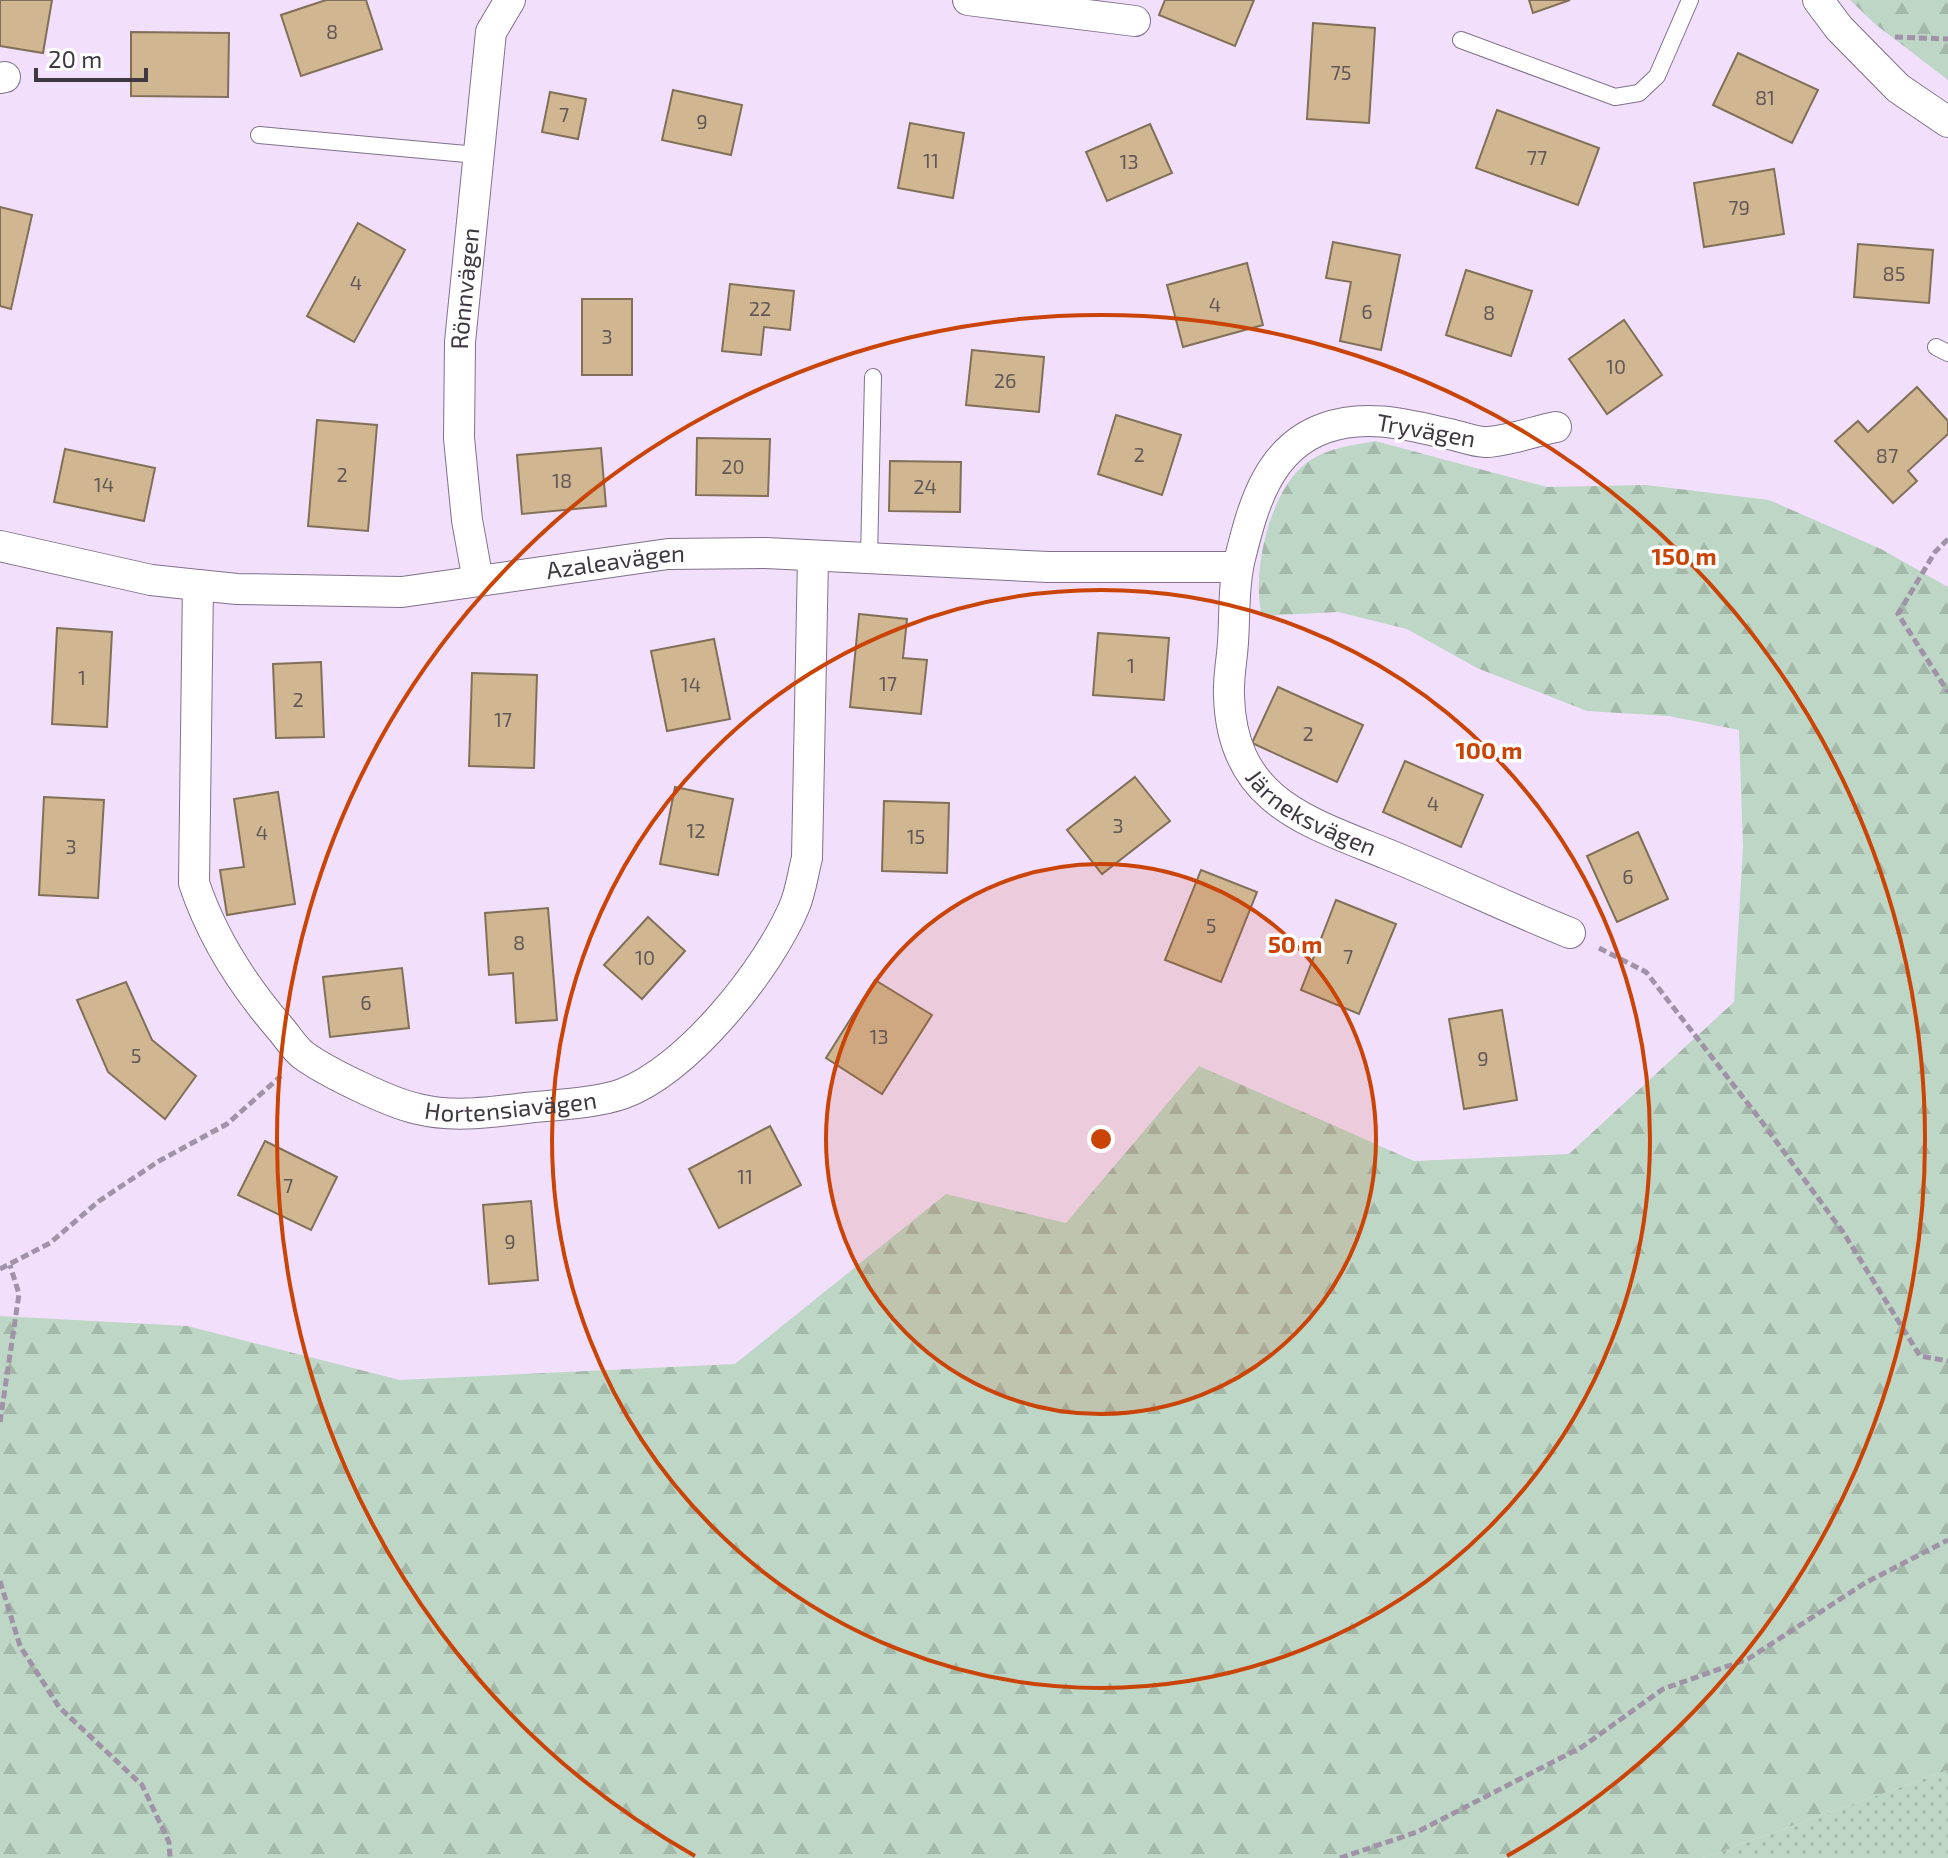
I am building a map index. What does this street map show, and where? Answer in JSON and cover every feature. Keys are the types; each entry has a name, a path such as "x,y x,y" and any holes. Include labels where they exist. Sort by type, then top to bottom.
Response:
{"street":[{"name":"Rönnvägen","path":"478,581 467,520 459,438 460,342 491,32 510,0"},
{"path":"968,0 1135,21"},
{"path":"1818,0 1839,28 1898,88 1948,122"},
{"name":"Tryvägen","path":"1238,567 1251,511 1270,470 1293,446 1324,428 1374,419 1485,442 1556,427"},
{"name":"Azaleavägen","path":"0,546 151,580 237,589 402,592 668,554 766,553 1048,567 1238,567"},
{"name":"Hortensiavägen","path":"198,585 194,883 205,915 256,1001 303,1054 361,1087 417,1109 464,1114 622,1094 654,1076 695,1044 734,1001 769,953 795,904 807,858 813,557"},
{"name":"Järneksvägen","path":"1238,567 1228,696 1233,728 1243,758 1260,786 1293,814 1339,837 1570,933"}],"lane":[{"path":"1461,40 1615,97 1639,93 1657,76 1690,0"},
{"path":"259,135 477,155"},
{"path":"869,558 873,377"}],"path":[{"path":"1948,539 1935,552 1898,614 1948,692"},
{"path":"1570,933 1646,972 1843,1232 1920,1356 1948,1361"},
{"path":"0,1269 50,1243 99,1201 159,1161 227,1124 303,1054"},
{"path":"0,1422 19,1294 10,1265"},
{"path":"1340,1858 1417,1832 1582,1747 1663,1689 1748,1659 1865,1583 1948,1540"},
{"path":"0,1581 20,1646 59,1707 142,1785 169,1842 170,1858"}],"green space":[{"path":"1850,0 1948,0 1948,80 1875,24"},
{"path":"1375,441 1547,487 1646,485 1769,500 1881,549 1948,587 1948,1770 1703,1858 0,1858 0,1316 187,1326 400,1380 735,1364 946,1194 1066,1223 1199,1066 1414,1161 1569,1154 1734,1002 1743,847 1739,730 1669,716 1587,711 1477,668 1407,629 1338,612 1262,616 1259,599 1261,557 1272,514 1281,495 1292,478 1312,459 1338,448"},
{"path":"1948,1770 1948,1858 1703,1858"}],"building":[{"path":"0,0 52,0 43,53 0,46"},
{"path":"326,0 366,0 382,49 301,76 281,15"},
{"path":"1165,0 1254,0 1235,46 1159,15"},
{"path":"1529,0 1570,0 1533,13"},
{"path":"1313,23 1375,28 1369,123 1307,119"},
{"path":"131,32 229,33 228,97 131,96"},
{"path":"1738,53 1818,90 1792,143 1713,105"},
{"path":"673,90 742,105 731,155 662,140"},
{"path":"550,92 586,99 578,139 542,132"},
{"path":"1497,110 1599,148 1578,205 1476,168"},
{"path":"910,123 964,133 953,198 898,188"},
{"path":"1150,124 1172,173 1107,201 1086,152"},
{"path":"1774,169 1784,234 1704,247 1694,183"},
{"path":"0,207 32,215 11,309 0,306"},
{"path":"358,223 405,250 354,342 307,316"},
{"path":"1333,242 1400,255 1381,350 1340,341 1351,282 1326,278"},
{"path":"1858,244 1933,250 1929,303 1854,297"},
{"path":"1247,263 1263,325 1183,347 1167,285"},
{"path":"1466,270 1532,291 1511,356 1446,335"},
{"path":"730,284 794,291 790,330 764,327 761,355 722,351"},
{"path":"582,299 632,299 632,375 582,375"},
{"path":"1624,320 1662,375 1607,414 1569,359"},
{"path":"972,350 1044,357 1039,412 966,405"},
{"path":"1917,387 1948,421 1948,434 1908,471 1917,481 1893,503 1835,441 1858,421 1868,432"},
{"path":"1116,415 1181,435 1162,495 1098,474"},
{"path":"317,420 377,425 368,531 308,526"},
{"path":"697,438 770,439 768,496 696,495"},
{"path":"601,448 606,506 522,514 517,455"},
{"path":"65,449 155,468 144,521 54,502"},
{"path":"890,461 961,462 960,512 889,511"},
{"path":"859,614 907,619 903,658 927,660 921,714 850,707"},
{"path":"57,628 112,632 107,727 52,724"},
{"path":"1098,633 1169,638 1164,700 1093,695"},
{"path":"714,639 730,719 667,731 651,651"},
{"path":"321,662 324,737 276,738 273,664"},
{"path":"472,673 537,675 534,768 469,766"},
{"path":"1278,687 1363,725 1337,782 1252,743"},
{"path":"1405,761 1483,795 1461,847 1383,812"},
{"path":"1135,777 1170,821 1102,874 1067,830"},
{"path":"675,787 733,799 718,875 660,864"},
{"path":"278,792 295,904 227,915 220,870 244,867 234,799"},
{"path":"44,797 104,800 98,898 39,895"},
{"path":"884,801 949,803 947,873 882,871"},
{"path":"1638,832 1668,899 1617,922 1587,856"},
{"path":"1201,870 1257,892 1221,982 1165,960"},
{"path":"1336,900 1396,924 1359,1014 1301,990"},
{"path":"548,908 557,1020 516,1023 513,973 489,975 485,913"},
{"path":"648,917 685,951 642,999 604,965"},
{"path":"402,968 409,1028 330,1037 323,977"},
{"path":"875,980 932,1015 882,1094 826,1058"},
{"path":"126,982 152,1040 196,1076 165,1119 108,1072 77,1000"},
{"path":"1502,1010 1517,1100 1464,1109 1449,1019"},
{"path":"770,1126 801,1185 719,1228 689,1169"},
{"path":"265,1141 337,1177 311,1230 238,1195"},
{"path":"531,1201 538,1280 489,1284 483,1205"}]}
